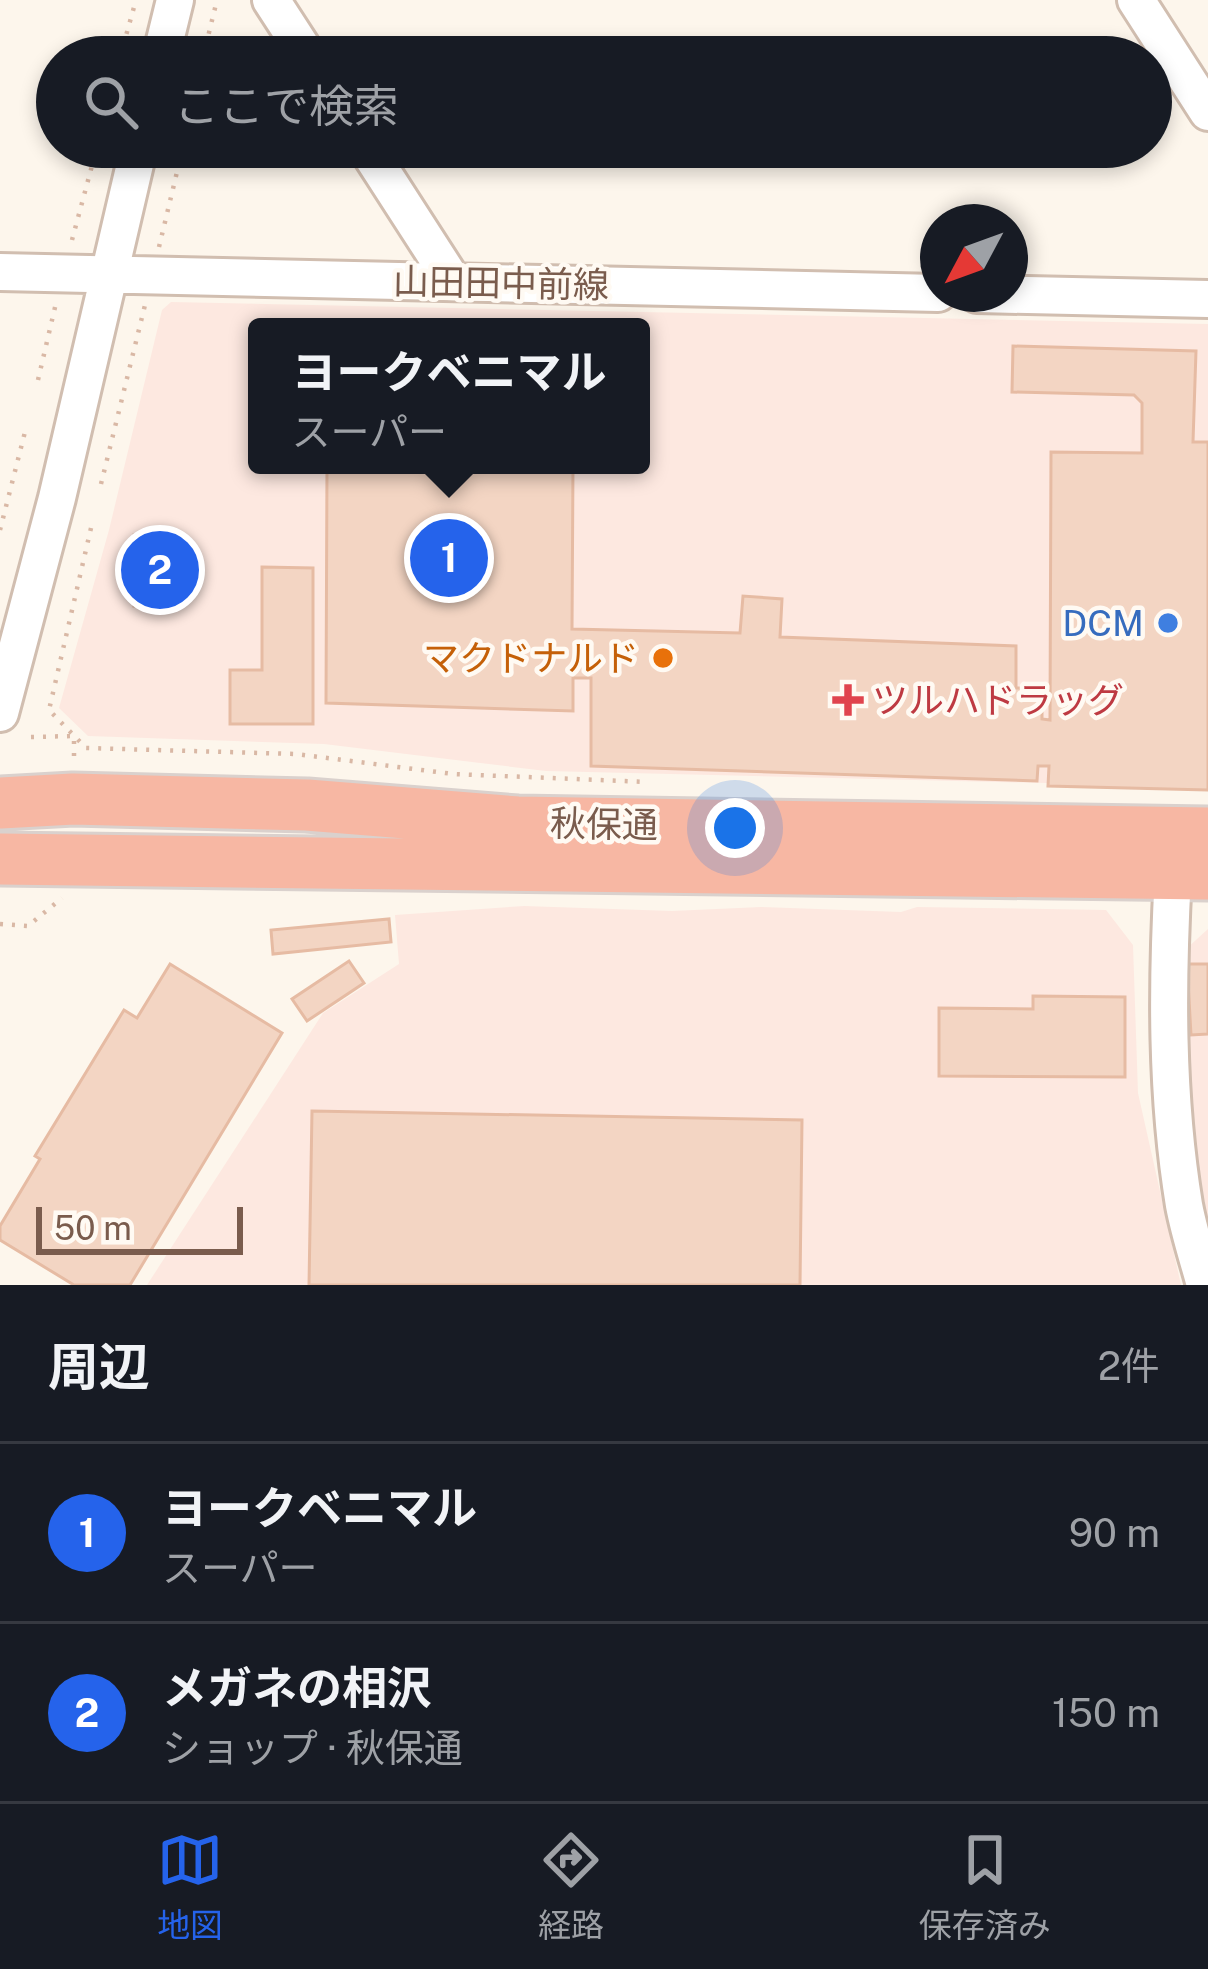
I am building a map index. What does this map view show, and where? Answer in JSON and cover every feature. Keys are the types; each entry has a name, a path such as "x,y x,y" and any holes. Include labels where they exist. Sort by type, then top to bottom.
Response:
{"highway":[{"name":"秋保通","path":"0,802 74,799 308,806 517,822 1208,833"},
{"name":"秋保通","path":"0,859 1191,874"}],"street":[{"path":"166,36 175,0"},
{"path":"271,0 294,36"},
{"path":"1136,0 1159,36"},
{"path":"1172,56 1208,112"},
{"path":"0,713 57,498 135,168"},
{"path":"380,168 453,282"},
{"name":"山田田中前線","path":"0,272 920,293"},
{"path":"1028,295 1208,299"},
{"path":"1191,874 1168,966 1172,1096 1185,1208 1205,1285"}],"path":[{"path":"127,36 136,0"},
{"path":"208,36 217,0"},
{"path":"38,380 91,168"},
{"path":"156,259 178,168"},
{"path":"101,484 149,288"},
{"path":"0,530 26,428"},
{"path":"91,528 49,710 86,748 296,754 453,774 657,782"},
{"path":"31,737 74,736"},
{"path":"0,924 28,926 71,896"}],"shaded area":[{"path":"171,302 1208,324 1208,787 546,771 324,744 88,736 59,708 109,530 162,310"},
{"path":"524,906 672,911 761,907 901,912 917,907 1106,910 1133,945 1138,1093 1181,1285 147,1285 323,1013 399,964 395,915"},
{"path":"1208,929 1208,1245 1200,1216 1188,1089 1185,950"}],"building":[{"path":"1013,346 1196,351 1193,442 1208,442 1208,790 1048,786 1049,766 1038,766 1037,781 591,766 591,678 573,678 573,711 326,703 327,474 573,474 572,629 740,633 743,596 782,599 780,637 1016,646 1016,688 1042,688 1042,719 1050,720 1051,452 1142,453 1142,403 1134,395 1012,392"},
{"path":"134,535 173,535 174,606 134,606"},
{"path":"262,567 313,568 313,724 230,724 230,670 262,670"},
{"path":"389,919 391,942 273,954 271,930"},
{"path":"349,961 364,983 307,1021 292,999"},
{"path":"170,964 282,1033 130,1285 74,1285 0,1240 0,1226 40,1159 35,1156 124,1010 137,1018"},
{"path":"1187,964 1208,964 1208,1034 1191,1035"},
{"path":"1033,996 1125,997 1125,1077 939,1076 939,1008 1033,1009"},
{"path":"312,1111 802,1120 800,1285 309,1285"}],"place":[{"name":"ヨークベニマル","path":"449,558"},
{"name":"メガネの相沢","path":"160,570"},
{"name":"DCM","path":"1168,623"},
{"name":"マクドナルド","path":"663,658"},
{"name":"ツルハドラッグ","path":"848,700"}]}
